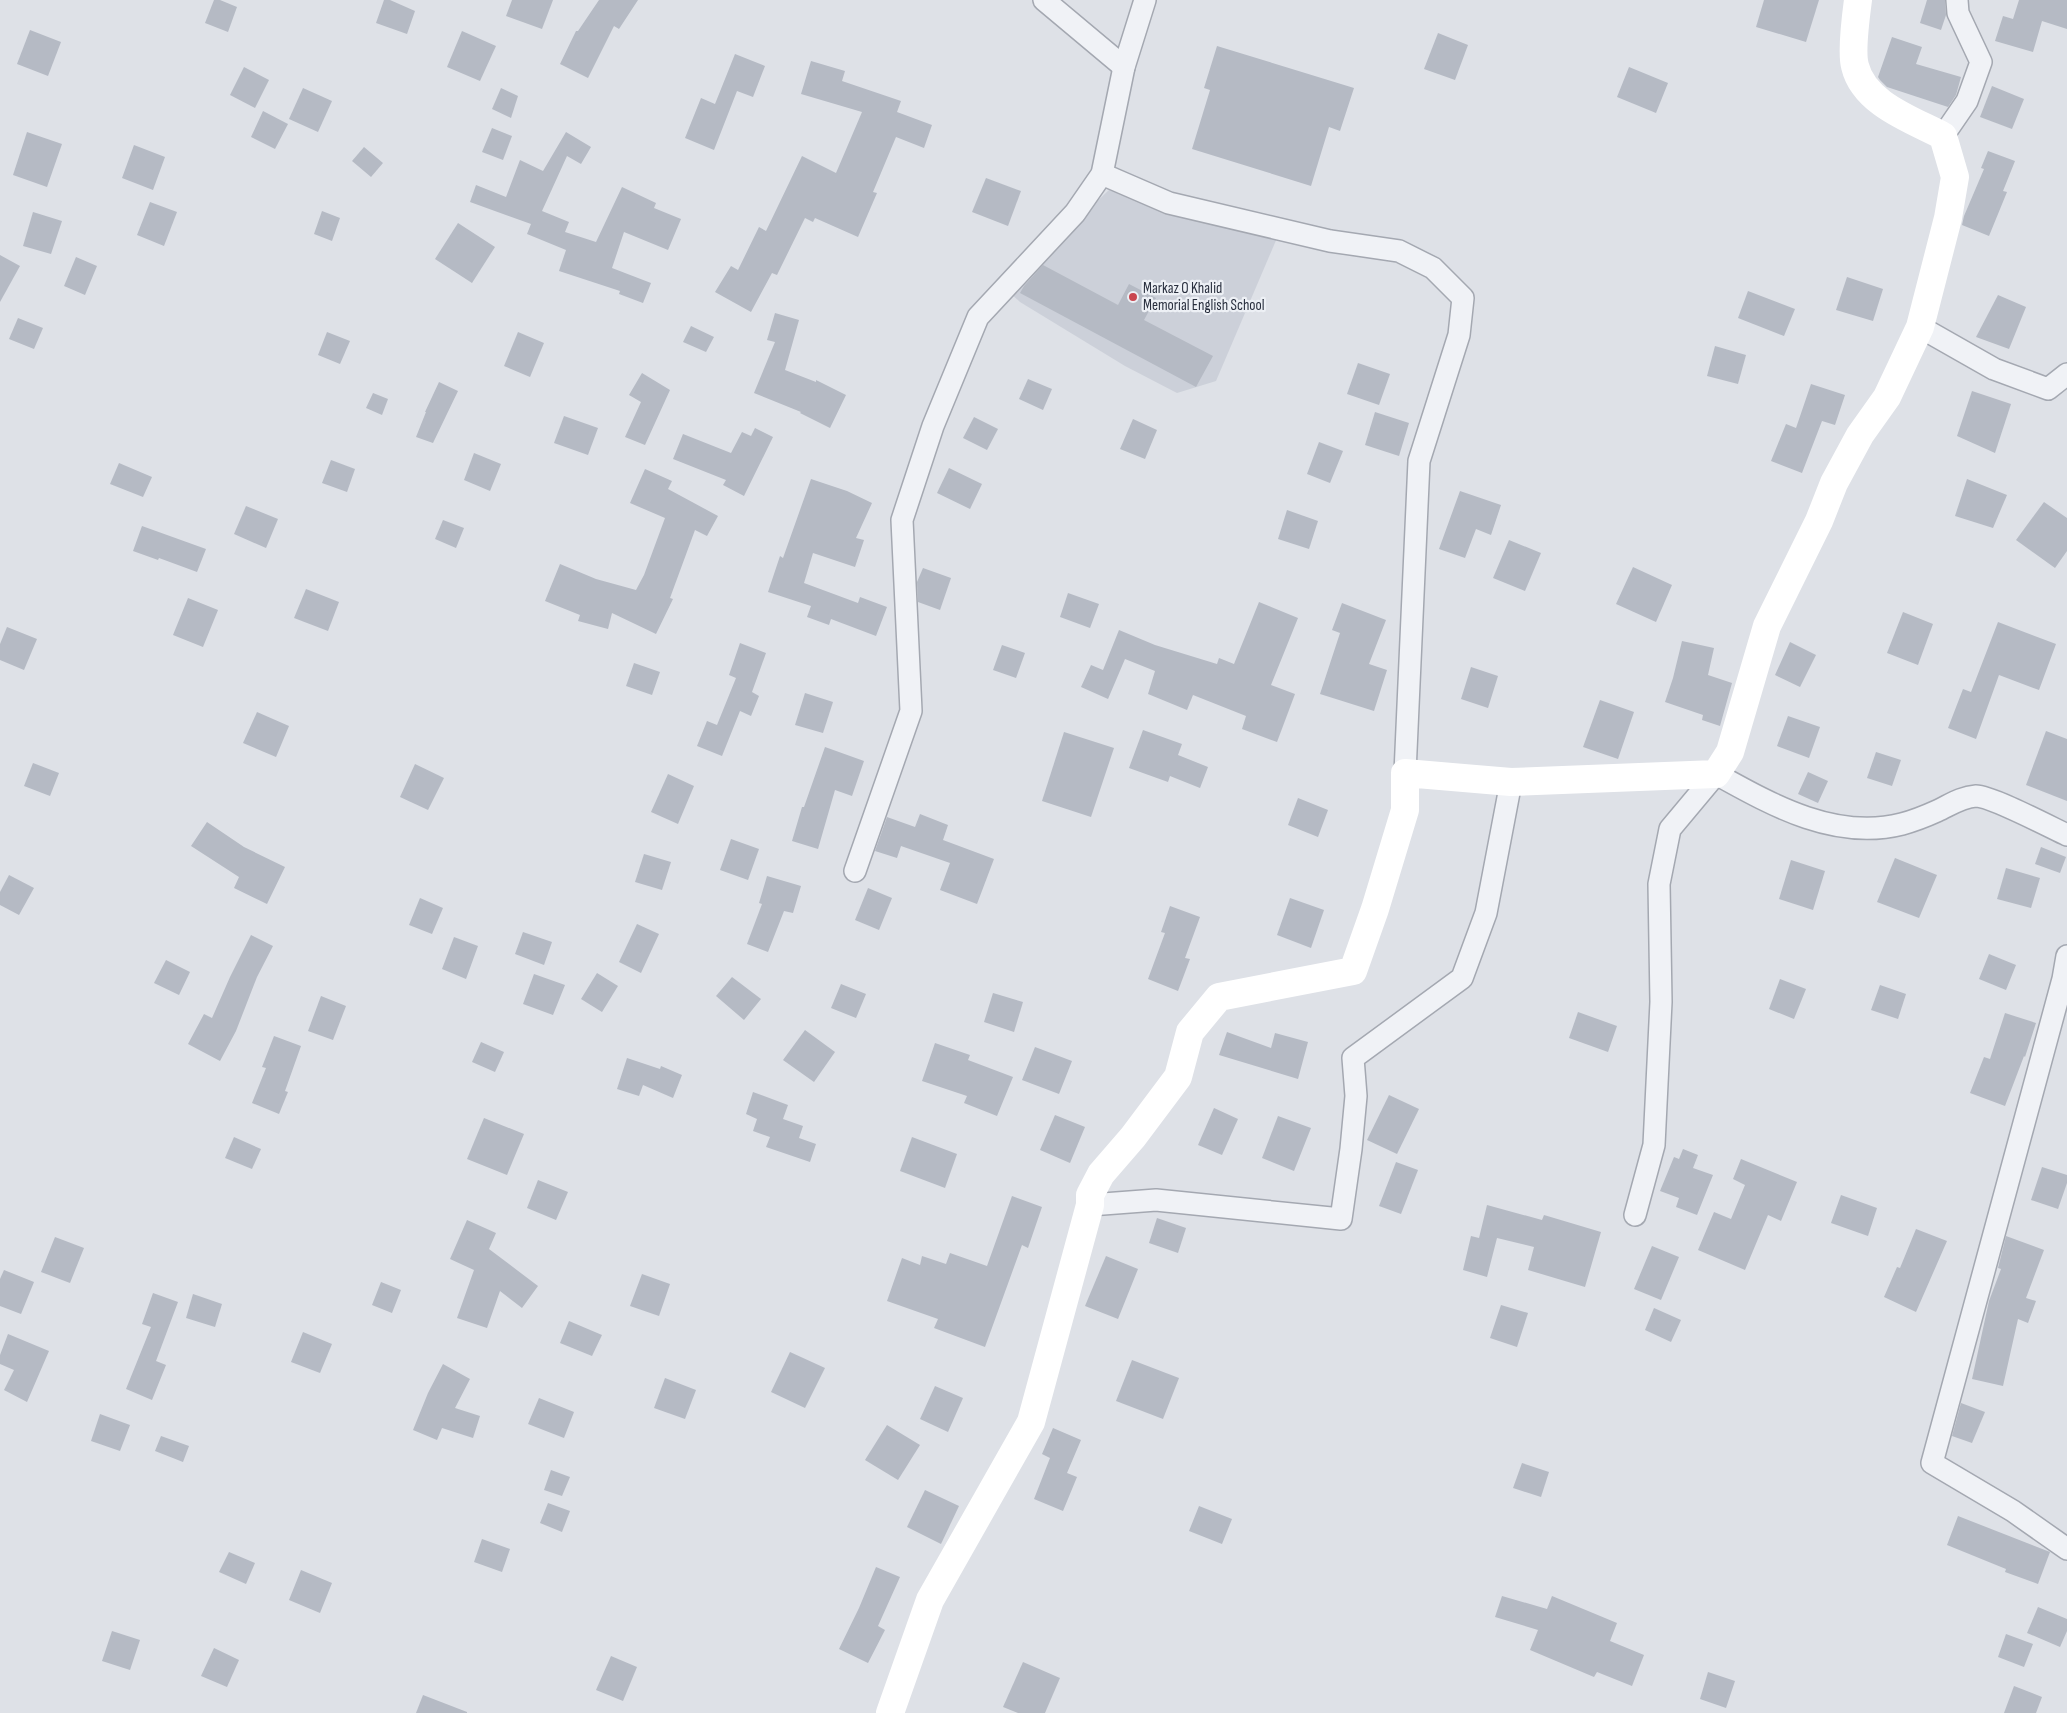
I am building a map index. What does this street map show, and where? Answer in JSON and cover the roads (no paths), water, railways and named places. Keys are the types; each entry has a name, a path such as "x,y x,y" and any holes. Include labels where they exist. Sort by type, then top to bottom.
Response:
{"main road":[{"path":"890,1713 930,1600 1031,1422 1090,1205 1090,1195 1101,1174 1133,1137 1178,1077 1190,1032 1219,997 1354,971 1376,908 1406,810 1405,773 1511,782 1716,774 1730,752 1767,626 1818,521 1834,483 1860,435 1887,397 1920,327 1948,218 1955,177 1943,136 1880,102 1863,85 1854,65 1858,0"}],"street":[{"path":"1044,0 1124,67"},
{"path":"855,871 911,711 902,520 933,426 978,317 1075,213 1102,174 1124,67 1145,0"},
{"path":"1943,136 1967,101 1982,62 1958,13 1957,0"},
{"path":"1102,174 1170,203 1330,241 1399,251 1433,268 1463,298 1460,335 1419,461 1405,773"},
{"path":"1920,327 1994,369 2048,389 2067,374"},
{"path":"1635,1215 1654,1145 1661,1002 1659,884 1670,829 1716,774 1766,802 1826,824 1870,829 1902,824 1937,811 1961,799 1977,796 2067,835"},
{"path":"1090,1205 1156,1200 1341,1219 1356,1096 1353,1058 1462,978 1486,913 1511,782"},
{"path":"2067,956 2063,979 1932,1463 2014,1511 2067,1549"}],"place":[{"name":"Markaz O Khalid Memorial English School","path":"1133,297"}]}
